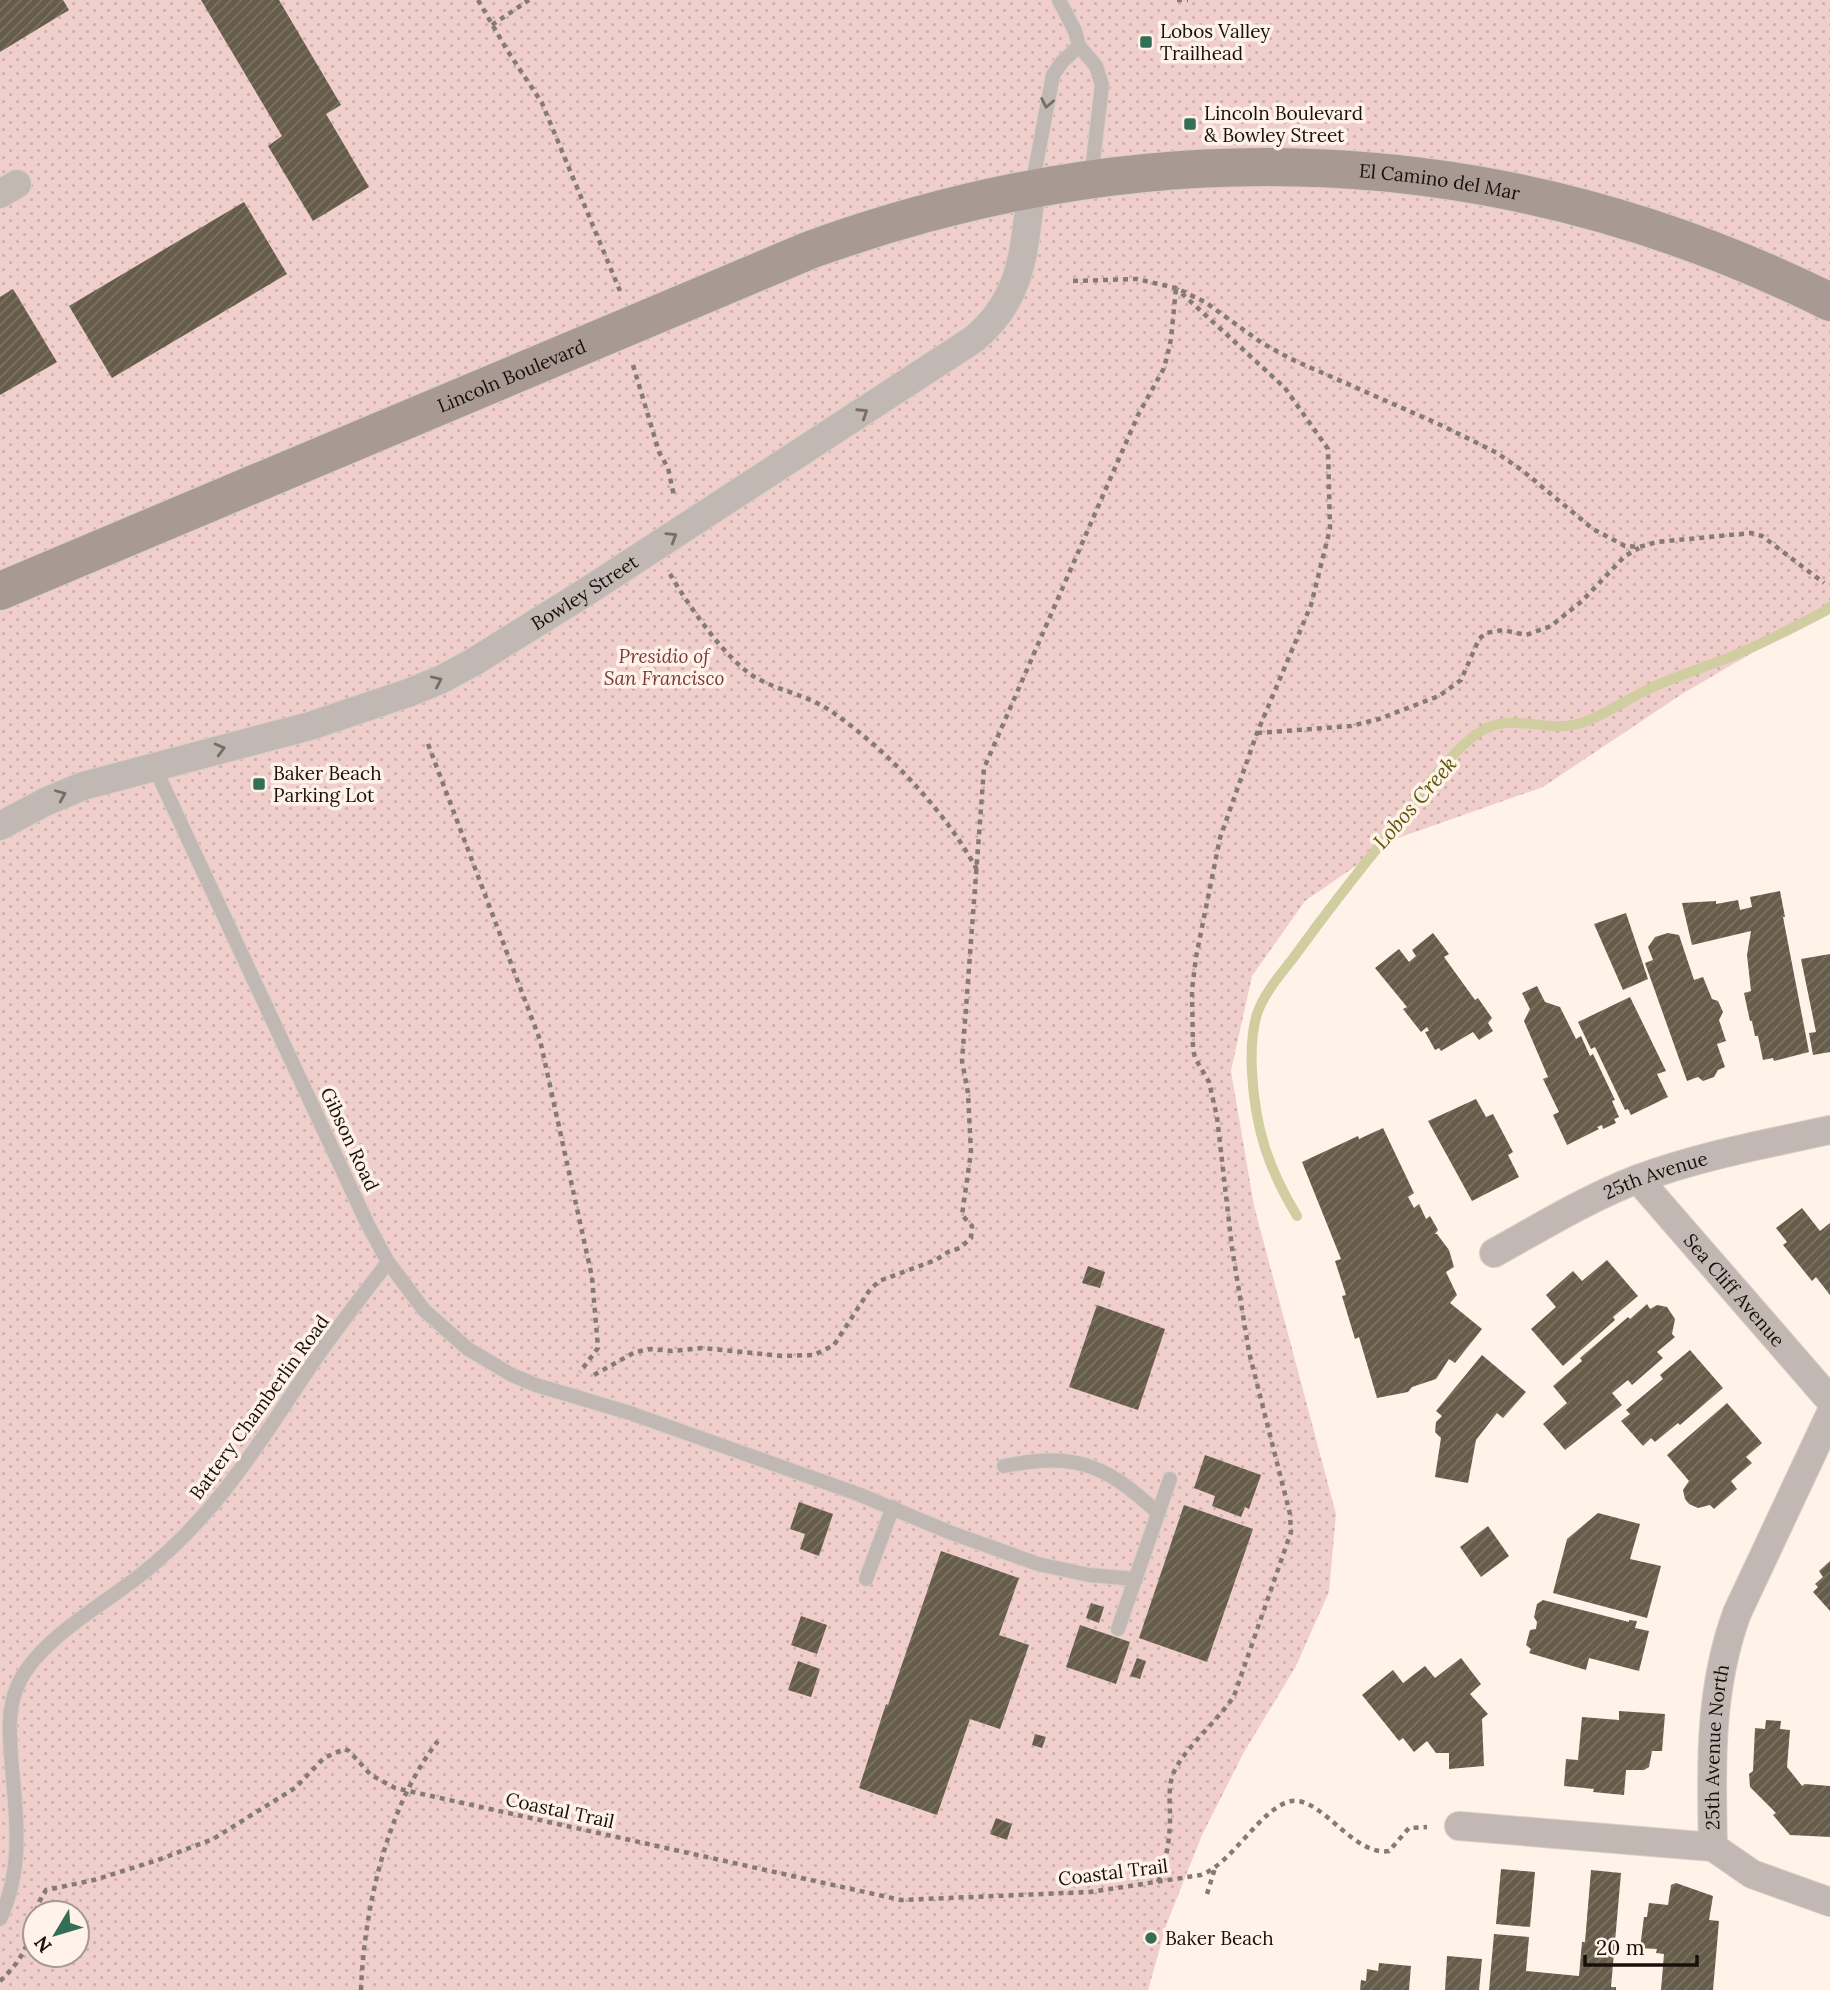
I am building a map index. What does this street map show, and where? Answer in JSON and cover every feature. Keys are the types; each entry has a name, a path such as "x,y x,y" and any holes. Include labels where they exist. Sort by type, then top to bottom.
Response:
{"main road":[{"name":"El Camino del Mar","path":"1032,188 1091,178 1167,171 1307,167 1394,172 1549,199 1630,221 1740,261 1830,302"},
{"name":"Lincoln Boulevard","path":"0,591 626,326 843,238 921,214 1032,188"}],"street":[{"name":"Bowley Street","path":"0,826 83,786 310,726 429,684 472,663 958,351 989,327 1007,303 1018,275 1032,188"},
{"name":"25th Avenue","path":"1494,1253 1605,1193 1638,1179 1729,1152 1830,1130"},
{"name":"Sea Cliff Avenue","path":"1638,1179 1830,1400"},
{"name":"25th Avenue North","path":"1459,1826 1713,1847 1713,1720 1727,1640 1737,1613 1830,1415"},
{"path":"1713,1847 1752,1874 1830,1902"}],"lane":[{"path":"1059,0 1075,31 1079,46 1096,66 1102,85 1091,178"},
{"path":"1032,188 1054,75 1062,62 1079,46"},
{"name":"Gibson Road","path":"154,766 368,1225 388,1262 424,1310 468,1349 512,1375 563,1394 629,1413 893,1507 949,1532 1038,1564 1089,1575 1136,1579"},
{"name":"Battery Chamberlin Road","path":"0,1919 13,1885 18,1845 10,1732 11,1703 26,1669 53,1640 142,1574 196,1526 242,1470 315,1360 388,1262"},
{"path":"1004,1466 1051,1459 1091,1466 1124,1483 1158,1513"},
{"path":"1118,1629 1170,1479"},
{"path":"866,1579 893,1507"}],"path":[{"path":"478,0 542,103 618,285 633,366 659,452 668,468 684,529"},
{"path":"492,25 529,0"},
{"path":"1177,0 1188,0"},
{"path":"1073,281 1137,279 1177,288 1205,302 1262,344 1496,453 1532,478 1593,529 1625,546 1639,547"},
{"path":"1158,1882 1167,1850 1169,1793 1173,1774 1234,1696 1291,1532 1290,1514 1258,1393 1245,1329 1217,1117 1209,1082 1195,1058 1192,990 1220,838 1257,733 1311,605 1330,528 1328,449 1285,388 1177,288"},
{"path":"563,1394 614,1362 635,1352 651,1349 723,1349 798,1357 825,1351 834,1345 869,1291 879,1281 928,1263 965,1244 973,1231 972,1226 961,1215 971,1152 971,1123 962,1061 984,768 1138,415 1163,370 1171,339 1177,288"},
{"path":"1257,733 1350,726 1379,719 1439,696 1461,680 1479,639 1486,633 1503,630 1526,635 1551,626 1582,601 1625,556 1639,547 1657,542 1751,533 1762,536 1824,583"},
{"path":"654,548 682,594 718,642 737,662 754,677 813,700 857,730 905,776 950,825 977,871"},
{"path":"428,744 540,1040 592,1277 598,1348 563,1394"},
{"path":"361,1990 365,1934 382,1863 407,1791 438,1741"},
{"name":"Coastal Trail","path":"0,1981 23,1953 37,1905 46,1890 94,1880 169,1857 213,1839 295,1788 324,1758 344,1749 381,1782 407,1791 901,1900 1090,1892 1200,1875 1215,1867"},
{"path":"1207,1894 1215,1867 1278,1807 1293,1801 1308,1804 1362,1845 1382,1852 1390,1851 1394,1843"}],"green space":[{"name":"Presidio of San Francisco","path":"0,0 1830,0 1830,613 1800,625 1682,694 1543,787 1395,839 1305,901 1252,976 1231,1071 1254,1206 1336,1514 1329,1592 1295,1668 1244,1752 1202,1835 1167,1923 1148,1990 0,1990"}],"building":[{"path":"0,0 63,0 69,10 0,52"},
{"path":"201,0 279,0 341,105 326,114 369,187 313,221 268,146 282,136"},
{"path":"244,202 287,274 112,378 69,306"},
{"path":"13,289 57,362 0,395 0,297"},
{"path":"1780,891 1809,1052 1774,1061 1773,1058 1763,1060 1744,993 1751,991 1747,955 1751,931 1692,945 1682,903 1716,901 1716,904 1738,900 1740,910 1752,907 1750,897"},
{"path":"1626,913 1648,979 1623,990 1594,924"},
{"path":"1433,933 1449,954 1444,957 1475,1000 1478,998 1492,1018 1488,1023 1493,1031 1479,1040 1473,1032 1441,1051 1439,1048 1435,1050 1425,1032 1429,1031 1427,1027 1421,1032 1403,1009 1407,1007 1375,968 1399,949 1409,962 1416,956 1412,950"},
{"path":"1668,933 1679,935 1694,980 1703,977 1712,999 1718,1001 1723,1012 1719,1020 1726,1041 1717,1044 1725,1067 1718,1070 1714,1077 1703,1081 1698,1077 1687,1081 1645,963 1653,960 1648,947 1655,937"},
{"path":"1830,954 1830,1052 1813,1055 1809,1033 1816,1032 1801,959"},
{"path":"1537,986 1545,1002 1560,1007 1576,1039 1581,1036 1590,1056 1593,1054 1615,1100 1612,1101 1619,1117 1614,1119 1616,1123 1603,1129 1602,1125 1597,1127 1599,1129 1567,1145 1553,1115 1559,1112 1543,1079 1548,1077 1524,1021 1530,1009 1522,993"},
{"path":"1630,997 1666,1071 1657,1074 1668,1097 1631,1115 1628,1109 1625,1110 1595,1047 1591,1049 1578,1022"},
{"path":"1476,1099 1486,1117 1493,1114 1513,1152 1508,1155 1519,1177 1472,1201 1428,1121"},
{"path":"1383,1128 1414,1193 1408,1197 1414,1208 1419,1204 1426,1219 1430,1216 1438,1230 1435,1234 1449,1250 1454,1267 1446,1272 1457,1295 1450,1303 1482,1329 1455,1363 1449,1359 1436,1379 1412,1387 1408,1392 1377,1398 1359,1337 1355,1339 1342,1296 1346,1295 1335,1261 1341,1259 1302,1162 1358,1136 1359,1139"},
{"path":"1802,1208 1820,1231 1830,1223 1830,1295 1816,1277 1812,1281 1783,1245 1787,1242 1776,1228"},
{"path":"1607,1260 1638,1296 1563,1366 1531,1329 1556,1307 1546,1295 1573,1271 1582,1281"},
{"path":"1088,1266 1105,1272 1100,1288 1082,1283"},
{"path":"1647,1304 1650,1309 1657,1305 1667,1307 1675,1319 1672,1334 1675,1337 1657,1352 1663,1358 1632,1385 1628,1380 1612,1393 1622,1405 1565,1450 1543,1424 1567,1403 1553,1386 1582,1361 1580,1358"},
{"path":"1097,1305 1165,1329 1138,1410 1069,1387"},
{"path":"1690,1350 1723,1388 1680,1425 1678,1423 1655,1442 1651,1438 1643,1446 1621,1421 1630,1414 1626,1410 1663,1379 1660,1375"},
{"path":"1482,1355 1526,1392 1503,1418 1497,1413 1476,1440 1468,1483 1435,1477 1441,1438 1435,1432 1436,1422 1442,1416 1436,1411"},
{"path":"1727,1403 1762,1443 1746,1457 1752,1463 1731,1481 1737,1489 1714,1509 1710,1505 1698,1508 1685,1499 1683,1490 1689,1481 1667,1455"},
{"path":"1205,1455 1261,1475 1249,1509 1245,1507 1241,1517 1212,1506 1215,1496 1194,1488"},
{"path":"799,1502 833,1514 819,1556 800,1549 805,1534 790,1529"},
{"path":"1184,1505 1253,1529 1207,1662 1139,1638"},
{"path":"1598,1513 1640,1524 1630,1559 1661,1566 1647,1618 1553,1593 1567,1539"},
{"path":"1488,1526 1509,1556 1481,1577 1460,1547"},
{"path":"941,1551 1019,1578 999,1635 1029,1645 1000,1729 970,1719 937,1815 859,1788"},
{"path":"1830,1561 1830,1611 1813,1592 1818,1587 1815,1584 1823,1577 1819,1571"},
{"path":"1543,1600 1629,1622 1637,1621 1635,1628 1649,1631 1639,1671 1589,1658 1586,1670 1529,1653 1531,1649 1526,1645 1530,1630 1536,1629 1537,1622 1534,1617 1537,1604"},
{"path":"1091,1603 1104,1607 1099,1623 1086,1618"},
{"path":"801,1616 827,1625 817,1654 791,1645"},
{"path":"1080,1625 1130,1642 1116,1684 1066,1667"},
{"path":"1137,1658 1146,1661 1140,1679 1130,1676"},
{"path":"1461,1658 1481,1684 1470,1694 1488,1714 1482,1719 1484,1766 1449,1769 1449,1753 1436,1753 1427,1741 1414,1752 1403,1738 1399,1741 1362,1695 1393,1670 1403,1683 1425,1666 1435,1678"},
{"path":"798,1661 820,1669 811,1697 788,1690"},
{"path":"1619,1711 1665,1714 1662,1751 1652,1751 1649,1767 1644,1770 1626,1770 1624,1795 1564,1786 1566,1759 1578,1760 1582,1717 1619,1720"},
{"path":"1766,1720 1781,1721 1780,1729 1790,1730 1787,1767 1802,1786 1830,1786 1830,1837 1790,1835 1773,1815 1776,1813 1750,1787 1755,1728 1765,1729"},
{"path":"1035,1734 1046,1737 1042,1748 1032,1745"},
{"path":"996,1818 1012,1824 1007,1840 990,1834"},
{"path":"1501,1869 1535,1872 1530,1927 1496,1924"},
{"path":"1591,1870 1621,1873 1611,1987 1616,1987 1616,1990 1489,1990 1494,1934 1529,1937 1526,1971 1579,1976 1582,1942 1585,1942"},
{"path":"1676,1883 1713,1896 1709,1920 1719,1921 1713,1990 1661,1990 1664,1954 1656,1953 1657,1949 1640,1948 1644,1917 1647,1917 1649,1903 1668,1905 1671,1885"},
{"path":"1447,1956 1482,1959 1479,1990 1445,1990"},
{"path":"1379,1963 1411,1966 1409,1990 1360,1990 1361,1980 1366,1981 1367,1969 1378,1971"}],"waterway":[{"name":"Lobos Creek","path":"1297,1216 1271,1164 1256,1111 1252,1050 1257,1014 1278,977 1444,765 1470,739 1495,725 1519,723 1568,726 1581,723 1658,685 1758,645 1830,607"}],"place":[{"name":"Lobos Valley Trailhead","path":"1146,42"},
{"name":"Lincoln Boulevard & Bowley Street","path":"1190,124"},
{"name":"Baker Beach Parking Lot","path":"259,784"},
{"name":"Baker Beach","path":"1151,1938"}]}
